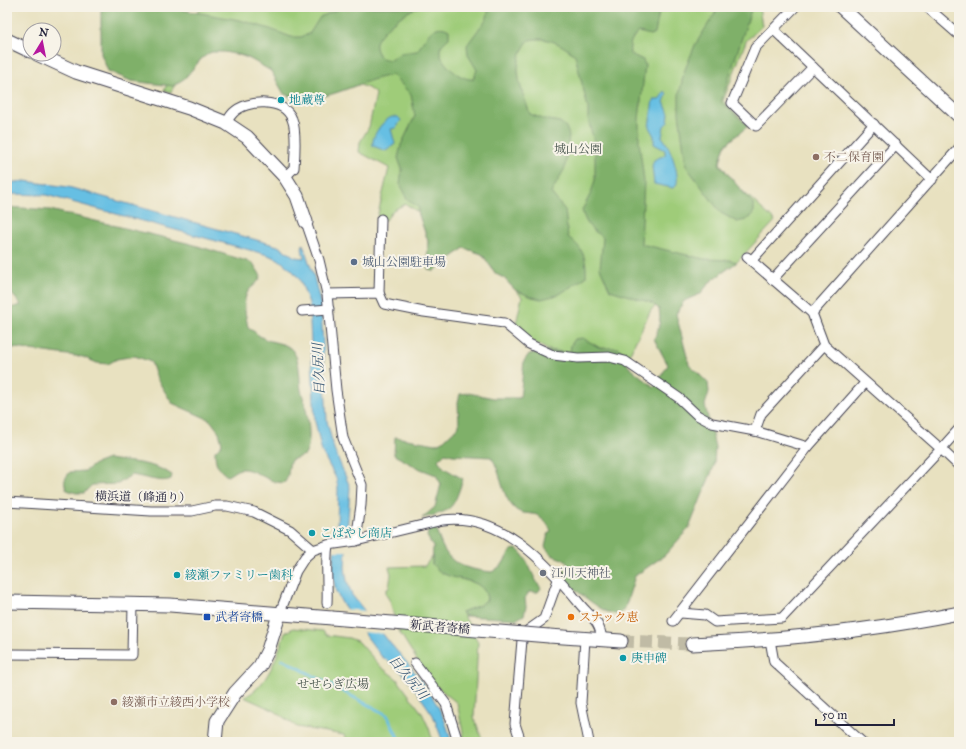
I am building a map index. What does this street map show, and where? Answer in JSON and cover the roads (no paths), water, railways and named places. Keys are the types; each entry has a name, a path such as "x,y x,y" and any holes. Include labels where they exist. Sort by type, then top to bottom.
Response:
{"street":[{"path":"795,7 755,48 732,103 756,126 813,68"},
{"path":"841,7 959,116"},
{"path":"933,9 959,35"},
{"path":"774,30 932,180"},
{"path":"7,40 22,47"},
{"path":"54,62 76,72 189,108 226,123 248,137 285,177 297,196 319,260 327,294 326,310 343,438 362,485 361,505 353,541"},
{"path":"226,123 233,112 246,106 275,104 286,109 293,119 295,157 294,168 285,177"},
{"path":"874,124 749,259 812,313 824,345 959,466"},
{"path":"772,280 896,145"},
{"path":"812,313 959,148"},
{"path":"381,219 378,293 384,304 424,312 504,323 529,344 553,355 578,358 609,357 625,360 679,398 696,415 712,423 755,431 808,447"},
{"path":"327,294 378,293"},
{"path":"304,311 326,310"},
{"path":"755,431 761,414 824,345"},
{"path":"673,621 681,613 808,447 865,383"},
{"path":"681,613 705,615 715,622 782,618 959,429"},
{"name":"横浜道（峰通り）","path":"7,502 151,511 192,511 215,506 227,506 254,512 290,530 313,550"},
{"path":"215,742 217,721 235,693 260,666 268,650 279,615 296,571 305,557 313,550 329,545 444,520 458,518 467,520 500,532 517,541 534,553 559,577 584,609 599,623 602,640"},
{"path":"327,603 328,581 326,556 329,545"},
{"path":"521,742 515,724 522,640 527,631 544,619 559,577"},
{"name":"新武者寄橋","path":"7,602 170,605 279,615 621,641"},
{"path":"7,654 132,655 132,604"},
{"path":"692,644 770,640 904,624 959,613"},
{"path":"584,639 581,703 589,742"},
{"path":"770,640 774,662 862,742"},
{"path":"415,663 446,704 458,742"}],"water":[{"path":"665,91 667,94 664,102 669,114 668,122 664,126 662,137 668,147 676,169 677,182 676,186 673,188 654,184 652,166 654,160 665,155 665,150 654,144 654,136 649,127 653,100 659,100"},
{"path":"392,117 398,117 401,120 396,128 391,129 395,144 386,151 373,146 374,138 378,129 385,121"},
{"name":"目久尻川","path":"25,181 68,187 278,246 295,257 304,258 302,248 303,244 314,277 321,306 327,421 334,449 350,487 345,567 347,581 352,595 427,689 442,715 451,742 443,742 433,715 410,682 398,668 381,656 342,603 336,592 332,573 337,529 338,488 336,478 322,452 315,421 309,303 300,280 292,270 278,259 268,255 46,195 7,194 7,183"}],"waterway":[{"path":"282,659 387,715 400,742"}],"tunnel":[{"path":"621,641 692,644"}],"place":[{"name":"地蔵尊","path":"281,100"},
{"name":"不二保育園","path":"816,157"},
{"name":"城山公園駐車場","path":"354,262"},
{"name":"こばやし商店","path":"312,533"},
{"name":"江川天神社","path":"543,573"},
{"name":"綾瀬ファミリー歯科","path":"177,575"},
{"name":"武者寄橋","path":"207,617"},
{"name":"スナック恵","path":"571,617"},
{"name":"庚申碑","path":"623,658"},
{"name":"綾瀬市立綾西小学校","path":"114,702"}],"park label":[{"name":"城山公園","path":"578,149"},
{"name":"せせらぎ広場","path":"333,684"}]}
